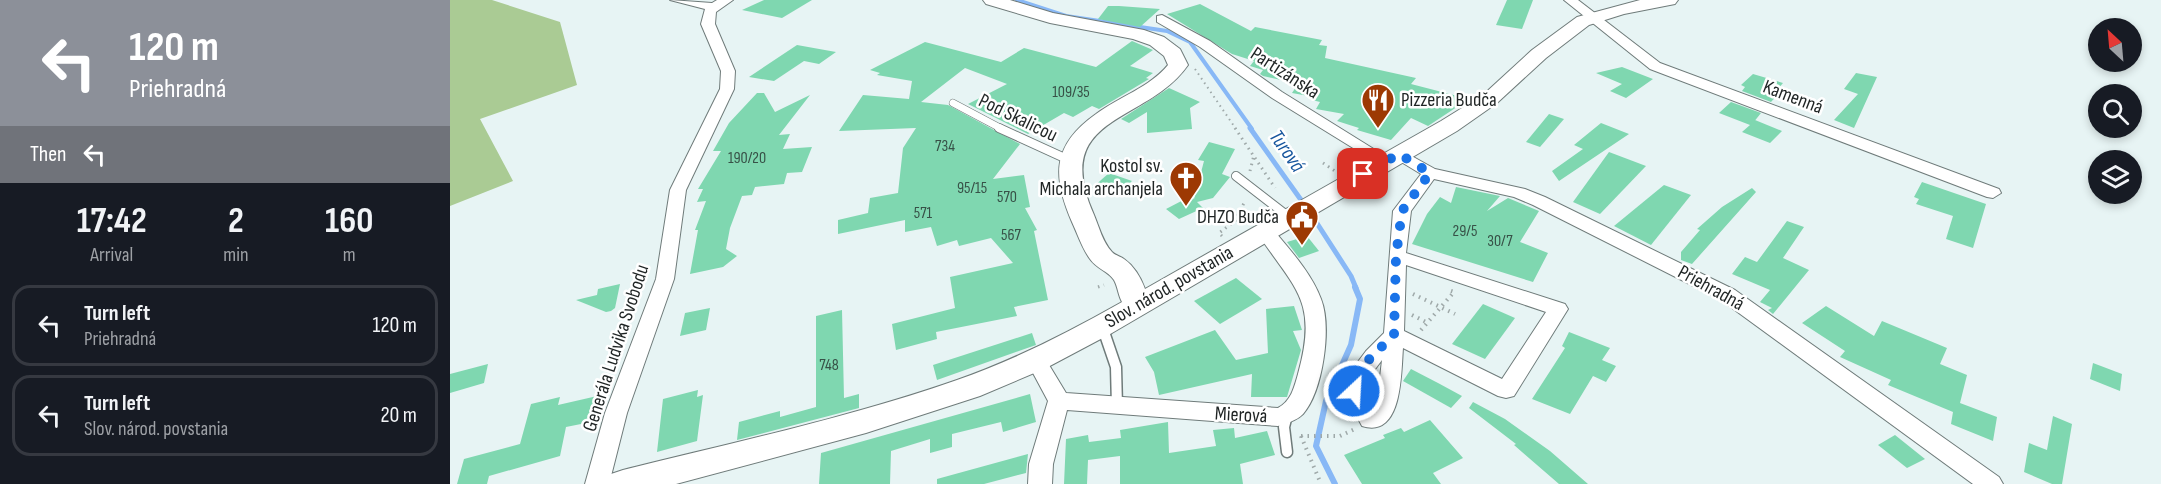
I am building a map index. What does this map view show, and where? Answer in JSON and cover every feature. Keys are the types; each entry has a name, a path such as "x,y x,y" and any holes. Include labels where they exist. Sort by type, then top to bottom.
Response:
{"street":[{"path":"676,0 720,3"},
{"path":"992,0 1050,18 1137,34 1164,45 1176,59 1178,65 1176,72 1097,122 1080,140 1069,160 1069,192 1108,281 1118,294 1136,302"},
{"name":"Kamenná","path":"1570,0 1593,16 1626,46 1655,66 1993,193"},
{"name":"Slov. národ. povstania","path":"623,484 877,417 969,388 1036,360 1102,327 1136,302 1236,248 1490,99 1558,38 1593,16 1669,0"},
{"name":"Generála Ludvika Svobodu","path":"597,484 616,413 665,279 678,190 704,141 727,89 728,71 708,24 708,15 720,3"},
{"name":"Partizánska","path":"1162,19 1205,44 1277,95 1392,157"},
{"name":"Priehradná","path":"1392,157 1430,173 1519,193 1539,201 1728,295 1991,484"},
{"path":"1396,256 1558,309 1506,390 1402,339 1396,256 1402,211 1430,173"},
{"name":"Mierová","path":"1059,401 1278,417 1286,425 1299,406 1317,347 1319,327 1315,306 1307,287 1291,216"},
{"path":"1036,360 1059,401 1041,464 1040,484"}],"lane":[{"name":"Pod Skalicou","path":"953,103 975,117 1069,160"},
{"path":"1236,176 1291,216"},
{"path":"1102,327 1116,367 1117,407"},
{"path":"1286,425 1287,452"}],"path":[{"path":"1176,59 1186,57 1275,189"},
{"path":"1236,248 1219,233 1230,227 1240,214 1254,155"},
{"path":"1323,163 1331,169"},
{"path":"1098,287 1105,272"},
{"path":"1402,339 1428,323 1454,292 1450,290"},
{"path":"1406,291 1455,314"},
{"path":"1406,312 1428,323"},
{"path":"1286,425 1301,436 1309,461 1321,484"},
{"path":"1301,436 1340,435"}],"green space":[{"path":"450,0 492,0 560,22 577,85 480,119 513,181 450,206"}],"building":[{"path":"764,0 812,0 782,18 742,10"},
{"path":"1507,0 1533,0 1522,29 1496,25"},
{"path":"1200,4 1251,31 1255,27 1322,40 1319,45 1327,46 1325,58 1416,78 1411,84 1469,99 1428,126 1411,118 1391,140 1357,130 1359,128 1337,121 1344,114 1316,109 1320,102 1312,100 1314,97 1292,93 1298,84 1263,76 1260,74 1263,70 1250,66 1254,61 1232,54 1167,14"},
{"path":"1108,6 1160,9 1140,27 1098,19"},
{"path":"1132,41 1153,50 1130,66 1153,73 1146,78 1149,79 1099,109 1092,106 1073,117 1064,113 1028,134 968,104 1007,84 965,68 921,102 948,105 1020,144 993,179 1024,175 1030,207 1025,208 1037,230 1034,231 1048,300 1014,307 1017,316 936,332 937,339 896,350 892,324 955,308 950,277 1013,263 991,238 959,246 957,240 937,246 931,227 905,232 905,220 838,234 838,220 868,213 870,198 898,193 903,148 916,128 839,131 863,95 909,99 912,81 877,75 880,73 870,70 925,42 1001,62 1024,48 1096,67"},
{"path":"797,45 836,52 819,64 804,61 774,81 749,77"},
{"path":"1622,67 1653,79 1626,98 1610,91 1622,84 1596,73"},
{"path":"1856,73 1877,77 1854,128 1834,120 1858,94 1844,89"},
{"path":"1753,74 1783,83 1777,90 1780,92 1771,102 1742,91 1745,87 1741,85"},
{"path":"1169,88 1200,102 1190,108 1192,129 1147,133 1147,112 1129,123 1121,119"},
{"path":"757,93 764,93 775,112 810,95 779,135 790,134 783,149 812,147 802,172 787,173 784,184 755,187 752,195 742,196 730,228 726,249 737,256 723,267 690,274 698,230 695,230 706,201 697,202 703,189 698,189 721,151 713,151 729,123"},
{"path":"1731,102 1761,113 1755,120 1782,131 1770,143 1742,132 1750,125 1719,113"},
{"path":"1549,114 1564,119 1540,147 1526,142"},
{"path":"1601,123 1629,134 1559,181 1552,171 1583,149 1574,145"},
{"path":"1209,142 1235,149 1222,174 1230,177 1213,198 1197,202 1203,208 1179,219 1166,209 1191,196 1194,199 1204,161 1198,160"},
{"path":"1609,152 1646,166 1600,214 1573,202"},
{"path":"1109,173 1132,181 1115,196 1092,188"},
{"path":"1922,182 1986,204 1973,248 1946,239 1953,216 1916,204 1919,199 1914,197"},
{"path":"1664,185 1691,195 1651,245 1614,226"},
{"path":"1456,187 1500,196 1487,211 1508,198 1539,211 1520,242 1548,253 1533,282 1412,244 1427,214 1440,197 1451,203"},
{"path":"1752,188 1756,192 1692,264 1681,260 1681,252 1700,230 1697,229 1722,207"},
{"path":"1787,221 1804,227 1783,258 1809,270 1773,314 1768,310 1772,308 1760,302 1770,290 1732,274 1745,257 1757,262"},
{"path":"1307,236 1319,251 1299,258 1287,242"},
{"path":"1236,278 1262,299 1220,324 1194,301"},
{"path":"620,284 615,308 611,311 606,312 576,300 597,295 598,289"},
{"path":"1483,304 1515,318 1485,359 1452,344"},
{"path":"1294,306 1302,330 1293,331 1301,350 1287,397 1251,397 1252,374 1159,395 1154,372 1145,357 1215,330 1236,360 1268,353 1266,309"},
{"path":"1826,306 1874,336 1882,321 1947,348 1940,364 1967,375 1960,403 1997,417 1993,441 1951,424 1953,412 1888,385 1891,380 1840,357 1845,351 1802,323"},
{"path":"710,308 706,330 680,336 685,313"},
{"path":"842,310 844,398 859,394 859,408 737,440 739,422 780,411 780,417 816,407 816,316"},
{"path":"1569,332 1610,348 1602,360 1616,366 1606,382 1593,376 1570,414 1532,399 1565,348 1562,346"},
{"path":"1032,333 1036,345 937,380 933,365"},
{"path":"2093,363 2122,374 2120,391 2090,379"},
{"path":"488,364 484,383 450,393 450,374"},
{"path":"1411,369 1462,396 1451,408 1403,381"},
{"path":"698,390 697,397 703,395 697,441 657,452 663,399"},
{"path":"606,394 596,421 566,427 560,456 489,476 487,484 457,484 464,459 520,444 531,404 560,397 558,405"},
{"path":"1030,394 1036,422 1003,432 1001,422 952,434 952,447 930,453 930,439 891,451 890,484 819,484 821,453"},
{"path":"1473,402 1505,419 1550,451 1588,484 1559,484 1514,445 1516,444 1469,408"},
{"path":"2053,416 2072,424 2062,484 2052,484 2024,472 2029,443 2047,450"},
{"path":"1430,420 1463,458 1433,473 1441,484 1362,484 1344,455 1385,438 1383,435 1401,428 1404,432"},
{"path":"1168,422 1169,453 1216,446 1213,430 1234,428 1235,438 1267,431 1275,455 1240,464 1243,484 1120,484 1120,456 1088,460 1087,484 1064,484 1066,439 1088,435 1089,442 1121,438 1120,430"},
{"path":"1895,435 1925,459 1907,468 1878,445"},
{"path":"1028,454 1026,473 984,484 937,484 937,479"}],"waterway":[{"name":"Turová","path":"1017,0 1066,16 1167,31 1190,42 1252,129"},
{"name":"Turová","path":"1250,128 1311,214 1351,276 1356,288"},
{"name":"Turová","path":"1335,484 1316,446 1326,401 1351,345 1360,299 1355,287"}],"place":[{"name":"Pizzeria Budča","path":"1378,129"},
{"name":"Kostol sv. Michala archanjela","path":"1186,207"},
{"name":"DHZO Budča","path":"1302,246"}],"route":[{"path":"1354,391 1353,383 1373,356 1394,335 1396,256 1402,211 1430,173 1399,154 1363,174"}]}
